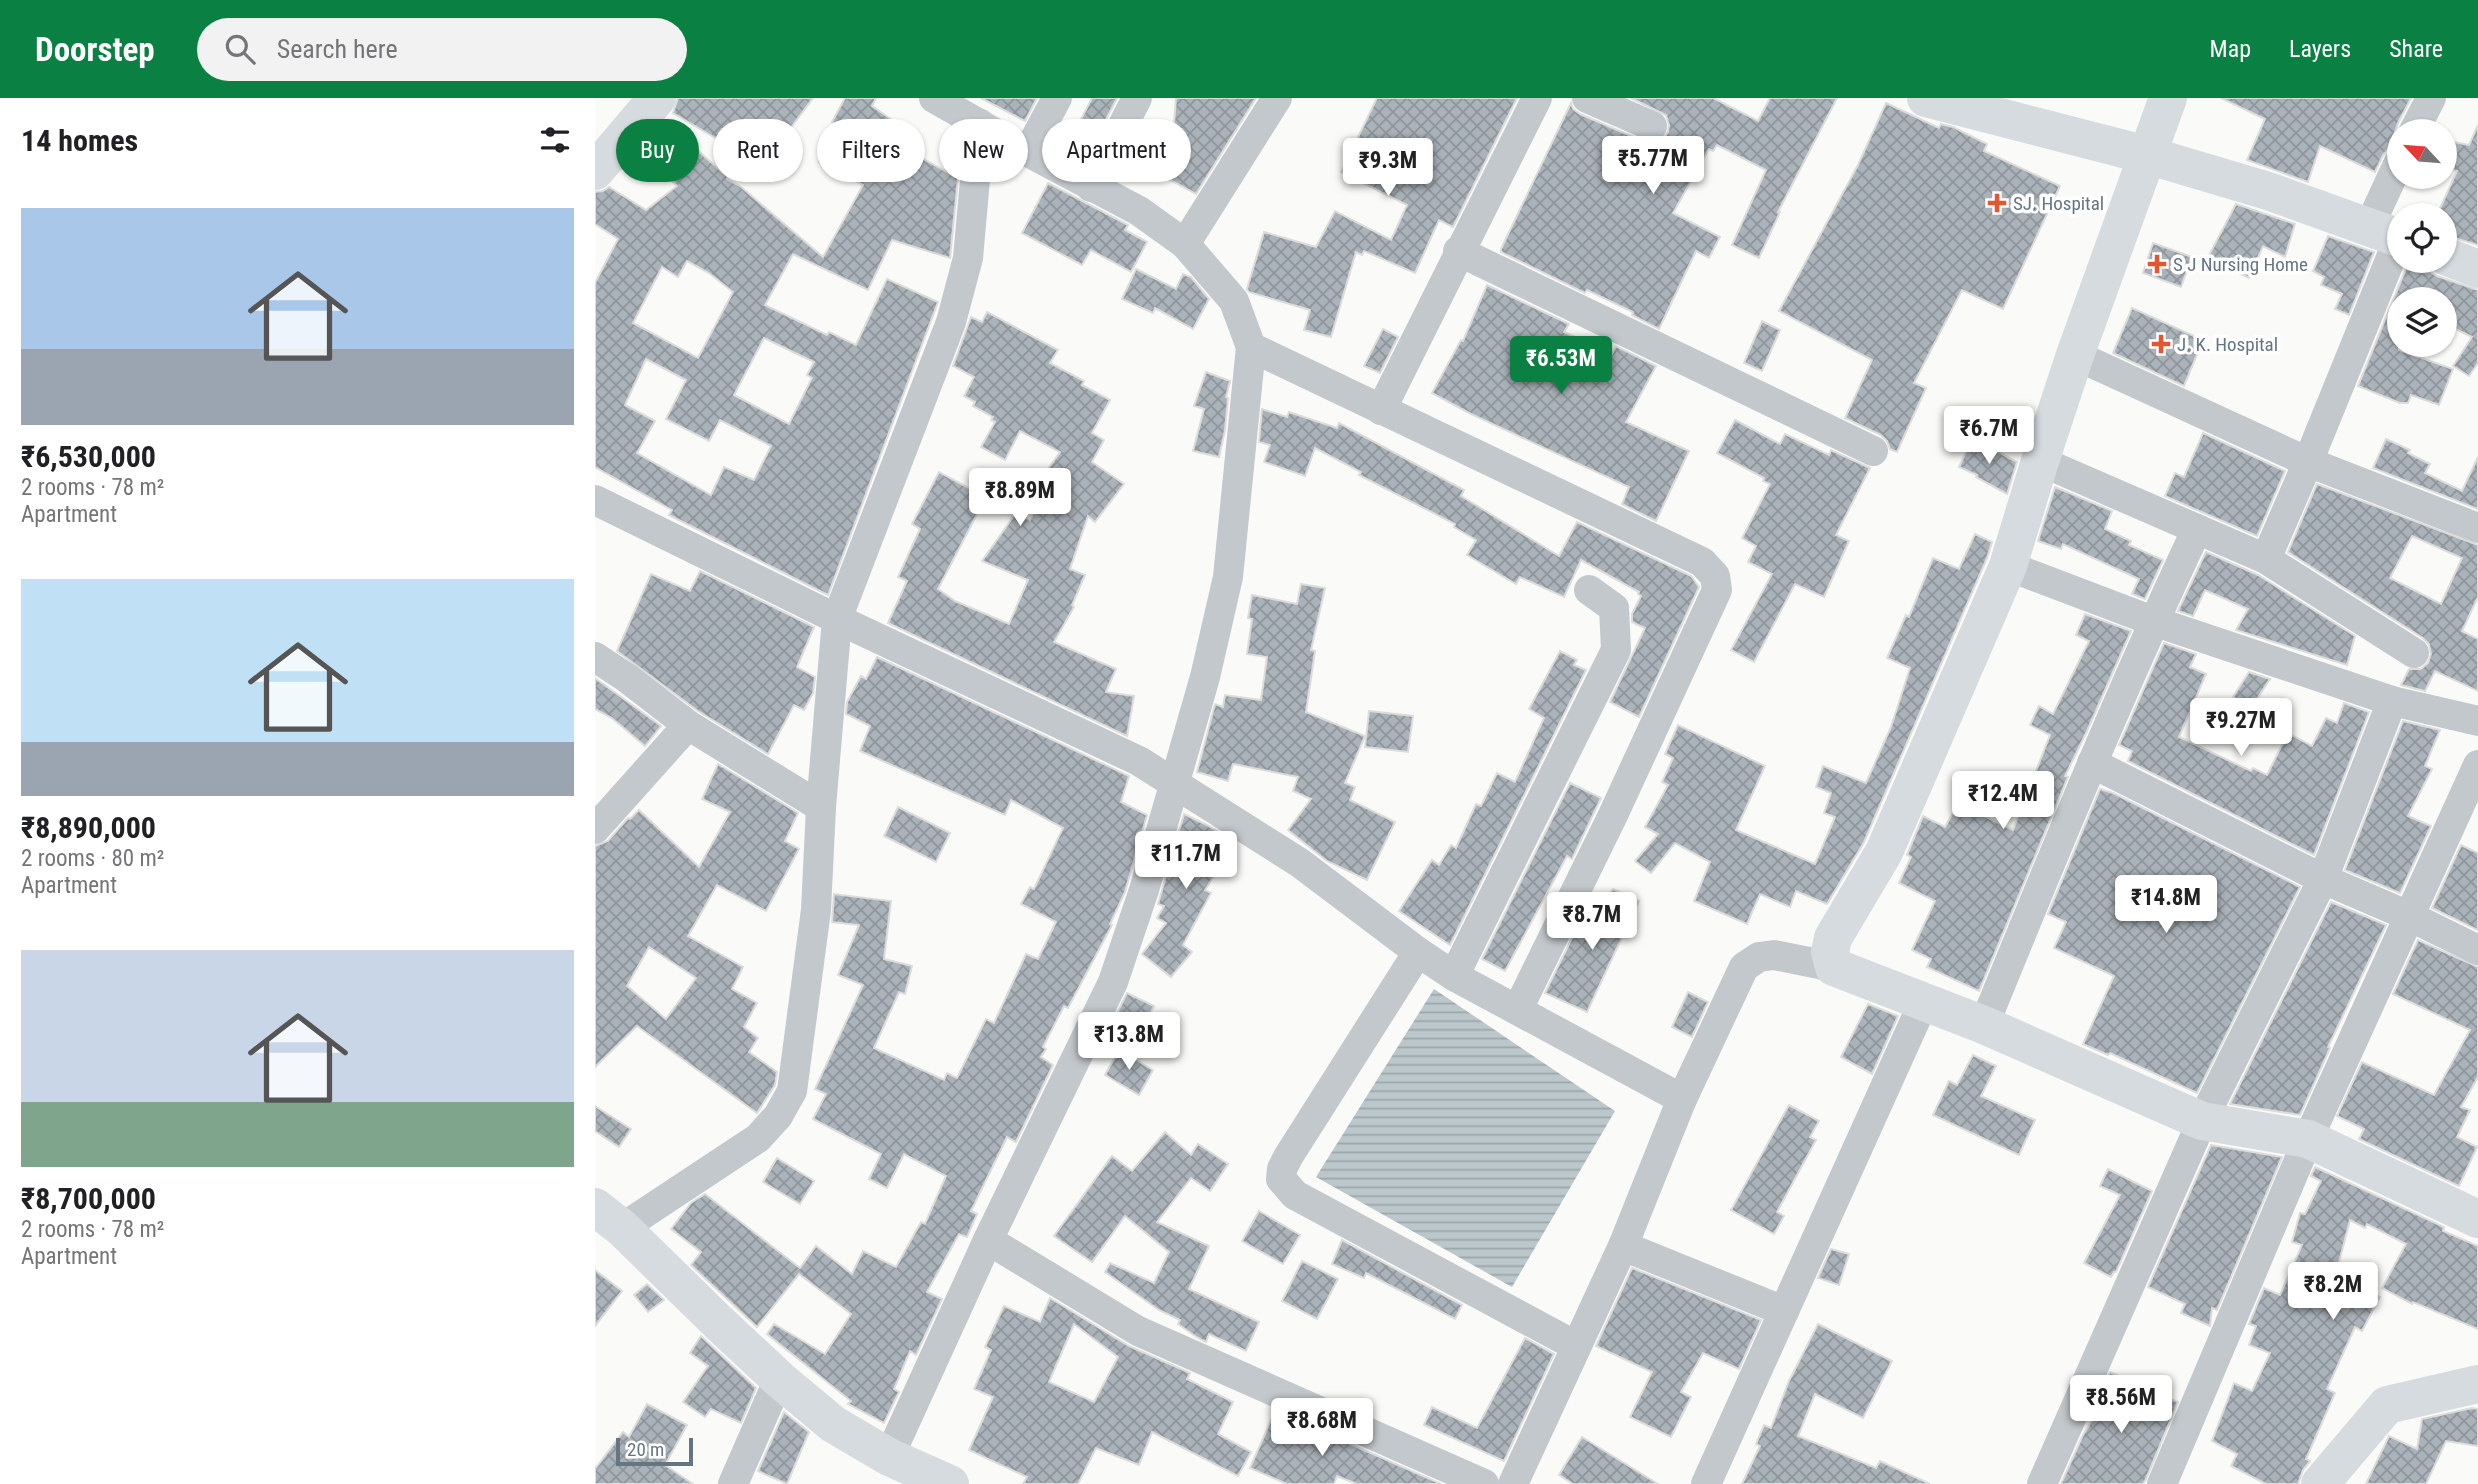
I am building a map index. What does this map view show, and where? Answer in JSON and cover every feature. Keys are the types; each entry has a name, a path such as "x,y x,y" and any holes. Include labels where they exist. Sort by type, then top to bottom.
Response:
{"street":[{"path":"595,171 657,98"},
{"path":"888,1457 988,1240 1113,982 1144,890 1205,677 1228,577 1251,348 1234,301 1185,244 1139,211 1028,152 1057,98"},
{"path":"1091,187 1137,98"},
{"path":"1185,244 1277,98"},
{"path":"1381,410 1458,251 1537,98"},
{"path":"1587,98 1652,126"},
{"path":"1926,98 2147,155 2268,191 2387,233"},
{"path":"1834,967 1830,952 1833,938 1884,852 2008,566 2075,355 2168,98"},
{"path":"2420,119 2431,98"},
{"path":"937,99 971,119"},
{"path":"950,1484 888,1457 833,1424 779,1379 608,1217 758,1138 778,1116 792,1091 816,909 821,807 837,619 951,322 968,258 975,182"},
{"path":"2266,559 2308,463 2387,240"},
{"path":"1458,251 1873,452"},
{"path":"2457,261 2478,269"},
{"path":"1251,348 1702,562 1715,576 1717,590 1613,815 1518,1009"},
{"path":"2075,355 2308,463 2478,528"},
{"path":"2040,461 2266,559 2414,653"},
{"path":"595,500 837,619 1139,761 1300,863 1417,952 1454,976 1682,1099"},
{"path":"1983,1025 2153,621 2197,529"},
{"path":"2008,566 2153,621 2392,701 2478,721"},
{"path":"1454,976 1616,650 1614,608 1589,590"},
{"path":"595,657 688,725 821,807"},
{"path":"2042,1484 2202,1121 2323,879 2392,701"},
{"path":"595,829 688,725"},
{"path":"2092,763 2323,879 2409,916 2478,950"},
{"path":"2162,1484 2308,1139 2478,765"},
{"path":"1417,952 1288,1157 1281,1179 1295,1195 1576,1346"},
{"path":"1513,1484 1623,1246 1682,1099 1744,967 1759,957 1774,956 1834,967 1924,1000 2202,1121 2308,1139 2478,1219"},
{"path":"1706,1484 1924,1000"},
{"path":"988,1240 1138,1331 1484,1484"},
{"path":"1623,1246 1784,1311"},
{"path":"733,1484 779,1379"},
{"path":"2319,1484 2387,1405 2478,1384"}],"shaded area":[{"path":"1434,989 1615,1111 1512,1287 1316,1177"}],"building":[{"path":"678,98 813,98 797,119 713,119 713,137 699,128 699,119 683,119 673,113"},
{"path":"845,98 876,98 872,106 891,119 834,119"},
{"path":"981,98 1037,98 1026,119"},
{"path":"1092,98 1117,98 1106,119 1081,119"},
{"path":"1176,98 1256,98 1196,194 1174,182 1191,182 1191,119 1174,119"},
{"path":"1377,98 1517,98 1453,227 1439,220 1415,273 1364,251 1362,255 1356,252 1331,337 1304,330 1310,310 1249,292 1247,289 1264,232 1316,247 1335,211 1391,240 1407,205 1341,172"},
{"path":"1631,98 1713,98 1758,121 1770,98 1837,98 1778,212 1759,258 1732,245 1766,170 1717,145 1713,151 1709,149 1673,213 1720,237 1709,258 1696,251 1659,329 1632,315 1633,312 1587,290 1585,293 1501,252 1571,103 1573,109 1580,114 1645,142 1663,140 1669,125 1666,115"},
{"path":"2221,98 2411,98 2400,119 2387,119 2387,150 2375,172 2320,146 2308,182 2247,160 2265,119"},
{"path":"1886,103 1939,128 1941,124 1953,127 1987,144 1984,151 2060,186 2003,309 1962,290 1914,383 1926,388 1897,452 1890,449 1881,435 1845,418 1872,360 1779,311 1858,165"},
{"path":"2478,125 2478,245 2457,239 2457,203 2442,203 2449,189 2457,189 2457,143 2469,145"},
{"path":"699,152 713,164 713,182 733,182 740,186 823,257 863,185 857,182 925,182 925,160 939,168 939,182 958,182 950,258 892,240 868,290 793,254 765,305 827,335 829,332 856,345 887,279 938,302 828,595 669,515 672,510 595,467 595,283 618,239 595,224 595,192 609,187 646,210 677,186 673,182 699,182","holes":["687,261 709,273 733,292 698,358 633,323 662,267 678,277","764,338 814,362 807,375 812,378 789,424 734,395","646,359 686,380 666,419 709,441 720,420 771,446 754,480 724,467 711,495 637,453 655,421 625,405"]},
{"path":"1048,183 1128,225 1125,230 1147,242 1131,272 1091,250 1082,265 1022,233"},
{"path":"2236,204 2295,224 2285,257 2263,246 2249,278 2207,259"},
{"path":"2328,236 2374,252 2349,315 2335,309 2342,294 2321,285 2324,277 2313,271"},
{"path":"2153,243 2192,257 2181,287 2143,273"},
{"path":"1136,269 1176,289 1183,274 1191,277 1209,299 1193,329 1155,308 1153,313 1122,299"},
{"path":"2404,273 2432,273 2478,290 2478,363 2469,376 2453,366 2472,337 2457,330 2457,287 2398,287"},
{"path":"1487,285 1569,324 1564,332 1612,354 1616,346 1656,366 1626,422 1689,451 1656,521 1622,504 1629,487 1471,414 1432,393 1461,340 1463,341"},
{"path":"2132,308 2203,340 2184,386 2113,353"},
{"path":"987,312 1058,350 1050,363 1084,381 1082,385 1110,400 1092,433 1104,440 1092,462 1124,484 1095,522 1088,516 1070,569 1085,575 1072,605 1074,607 1054,642 1116,669 1106,692 1134,696 1127,736 888,623 907,581 898,577 920,529 912,524 939,472 986,497 938,589 955,601 1009,624 1028,580 982,561 1016,513 1030,520 1046,485 1040,480 1060,452 1020,431 1005,460 981,447 995,422 991,420 993,417 973,406 975,402 964,396 974,377 953,366 971,317 982,322"},
{"path":"2387,315 2387,357 2419,357 2453,369 2439,405 2411,395 2408,403 2400,403 2358,386"},
{"path":"1762,321 1780,330 1762,371 1744,363"},
{"path":"1383,329 1398,337 1380,373 1364,366"},
{"path":"1206,372 1230,381 1219,457 1193,451 1204,409 1194,406"},
{"path":"1262,409 1287,417 1289,412 1337,428 1339,423 1464,490 1461,496 1559,556 1577,522 1691,576 1699,587 1639,717 1610,702 1645,628 1632,622 1632,614 1641,596 1639,592 1581,560 1564,597 1520,577 1516,584 1467,555 1476,540 1454,527 1455,524 1359,475 1361,472 1315,448 1305,476 1264,462 1270,445 1259,442"},
{"path":"1735,420 1780,444 1785,434 1829,455 1831,450 1870,468 1836,535 1849,541 1824,597 1795,584 1754,662 1731,650 1772,574 1748,562 1756,546 1742,538 1770,484 1763,481 1764,478 1717,453"},
{"path":"2203,433 2285,471 2257,536 2165,496 2175,473 2184,477"},
{"path":"2386,439 2410,450 2408,453 2430,464 2425,473 2462,491 2478,457 2478,509 2373,468"},
{"path":"1971,441 2017,462 2007,494 1959,467"},
{"path":"2317,484 2478,545 2478,597 2462,631 2478,639 2478,691 2435,671 2425,691 2401,685 2409,669 2421,669 2428,663 2431,654 2429,644 2288,552","holes":["2412,536 2462,558 2441,604 2390,578"]},
{"path":"2055,487 2112,511 2105,529 2131,541 2129,545 2163,560 2145,599 2132,594 2139,579 2063,544 2061,549 2038,541"},
{"path":"1975,534 1992,542 1987,558 1864,842 1827,904 1796,891 1790,907 1760,894 1747,924 1694,901 1710,862 1675,843 1651,873 1635,861 1658,834 1645,827 1668,785 1662,782 1673,758 1665,754 1678,725 1765,766 1736,830 1815,864 1835,817 1824,813 1831,793 1816,787 1823,766 1866,783 1891,727 1910,668 1887,658 1906,615 1909,617 1933,558 1959,569"},
{"path":"2206,552 2258,575 2355,636 2347,665 2236,630 2248,609 2205,590 2193,616 2178,611"},
{"path":"700,571 814,627 797,667 815,677 813,693 804,710 794,705 768,754 698,711 617,651 651,574 690,591"},
{"path":"1301,584 1325,588 1311,650 1315,651 1306,712 1365,736 1345,783 1355,787 1350,800 1395,822 1367,880 1327,861 1288,830 1311,799 1293,791 1298,777 1233,764 1228,781 1197,772 1215,704 1223,707 1225,695 1261,700 1267,657 1247,654 1252,595 1297,604"},
{"path":"2085,614 2131,631 2065,776 2068,777 1979,991 1927,967 1931,959 1912,950 1935,901 1899,883 1911,857 1907,855 1923,816 1945,827 1958,803 2013,830 2050,735 2030,725 2039,706 2053,714 2089,641 2076,635"},
{"path":"2164,643 2196,654 2190,667 2206,674 2179,737 2251,771 2253,768 2267,775 2288,733 2312,746 2326,718 2337,723 2344,703 2369,712 2314,855 2128,761 2132,751 2119,745"},
{"path":"1560,651 1577,660 1574,665 1586,670 1450,945 1399,911 1432,860 1439,865 1451,845 1456,848 1476,804 1481,806 1497,773 1515,782 1544,718 1529,709"},
{"path":"877,657 1129,776 1121,802 1147,815 1125,892 1110,924 1112,925 1068,1008 1064,1006 1043,1047 1046,1049 1041,1057 1053,1065 1016,1142 1007,1137 971,1211 977,1214 967,1237 959,1234 927,1292 942,1299 916,1355 910,1351 894,1389 899,1392 884,1423 848,1404 851,1401 767,1334 774,1324 825,1354 851,1314 799,1274 757,1327 691,1265 701,1252 671,1229 691,1203 705,1194 800,1268 816,1246 852,1274 863,1251 896,1267 921,1222 925,1224 946,1176 904,1154 887,1188 869,1179 881,1154 813,1119 826,1094 815,1089 863,985 838,975 859,925 832,922 834,894 891,901 884,959 912,966 905,994 899,992 874,1048 944,1080 947,1073 957,1078 986,1019 994,1023 1026,954 1038,959 1056,922 1021,904 1030,887 1034,889 1063,828 1011,800 1005,815 860,751 870,726 846,714 847,702 861,676 866,679"},
{"path":"2249,672 2270,679 2251,708 2233,697"},
{"path":"595,678 661,726 645,746 612,718 595,709"},
{"path":"1369,711 1413,716 1408,752 1365,747"},
{"path":"2403,721 2440,730 2425,766 2432,769 2408,816 2431,826 2400,893 2345,870"},
{"path":"718,764 798,813 785,841 799,849 766,911 717,885 688,936 743,967 732,989 757,1003 744,1027 758,1038 749,1052 777,1072 775,1085 757,1113 637,1026 595,1067 595,846 608,841 628,818 639,810 699,867 730,812 702,799","holes":["649,947 696,978 666,1019 627,986"]},
{"path":"1570,783 1601,798 1572,859 1567,856 1505,971 1482,959"},
{"path":"2100,789 2113,793 2300,887 2197,1093 2110,1053 2108,1055 2083,1044 2114,976 2054,948 2066,922 2048,914"},
{"path":"898,807 950,833 936,862 884,836"},
{"path":"1184,814 1235,843 1205,890 1211,893 1183,945 1192,952 1171,977 1142,954 1166,923 1157,918 1164,906 1158,904"},
{"path":"2461,845 2478,853 2478,930 2432,908"},
{"path":"1613,889 1639,901 1587,1012 1545,993 1572,938"},
{"path":"2331,902 2386,925 2328,1047 2330,1048 2300,1115 2230,1104"},
{"path":"2418,940 2478,967 2478,1077 2461,1107 2470,1110 2457,1137 2477,1147 2459,1186 2359,1139 2364,1129 2337,1116 2362,1062 2434,1095 2470,1030 2393,994"},
{"path":"1688,992 1708,1002 1692,1037 1672,1027"},
{"path":"1127,993 1154,1006 1131,1051 1105,1038"},
{"path":"1868,1004 1898,1016 1872,1074 1841,1057"},
{"path":"1119,1050 1153,1070 1139,1095 1105,1075"},
{"path":"1973,1055 1996,1066 1981,1096 2035,1120 2019,1155 1933,1115 1949,1081 1957,1085"},
{"path":"1789,1105 1819,1121 1810,1137 1816,1140 1777,1212 1784,1216 1774,1234 1731,1210"},
{"path":"595,1106 631,1129 619,1147 595,1131"},
{"path":"1165,1132 1191,1155 1198,1144 1228,1164 1210,1191 1191,1178 1157,1222 1209,1246 1189,1289 1259,1322 1246,1351 1209,1334 1206,1342 1198,1338 1178,1324 1180,1320 1159,1310 1105,1272 1110,1263 1154,1283 1169,1252 1125,1216 1092,1262 1054,1236 1112,1156 1132,1171"},
{"path":"2211,1145 2282,1157 2217,1310 2212,1308 2210,1326 2181,1313 2185,1304 2148,1287"},
{"path":"777,1158 814,1181 800,1204 763,1182"},
{"path":"2315,1167 2444,1227 2443,1231 2478,1246 2478,1329 2413,1302 2412,1304 2382,1288 2406,1244 2367,1224 2365,1228 2350,1220 2336,1274 2380,1297 2362,1331 2355,1327 2327,1389 2335,1393 2306,1459 2310,1461 2298,1484 2266,1484 2231,1466 2237,1454 2212,1441 2234,1383 2252,1391 2270,1353 2249,1345 2256,1326 2249,1324 2264,1288 2280,1295 2302,1245 2292,1242 2300,1213 2305,1214 2321,1181 2311,1176"},
{"path":"2108,1169 2152,1191 2116,1272 2111,1277 2084,1263 2120,1195 2100,1186"},
{"path":"1259,1211 1300,1235 1283,1264 1242,1241"},
{"path":"1342,1240 1462,1305 1455,1319 1366,1273 1364,1278 1332,1264"},
{"path":"1831,1249 1849,1254 1839,1285 1818,1278"},
{"path":"1302,1261 1338,1279 1317,1319 1282,1301"},
{"path":"1632,1268 1761,1320 1739,1369 1703,1353 1681,1392 1691,1397 1671,1437 1630,1417 1652,1372 1596,1346"},
{"path":"595,1270 622,1291 595,1326"},
{"path":"647,1284 664,1300 648,1312 634,1295"},
{"path":"1050,1298 1129,1346 1190,1373 1187,1379 1233,1402 1218,1434 1251,1452 1238,1476 1152,1432 1139,1465 1096,1448 1078,1484 1023,1484 1027,1477 969,1450 993,1397 974,1389 991,1350 985,1347 1004,1306 1040,1322","holes":["1074,1324 1118,1357 1094,1402 1049,1382"]},
{"path":"1818,1324 1892,1361 1863,1418 1815,1394 1798,1436 1876,1468 1880,1461 1930,1484 1742,1484 1760,1446 1756,1444 1764,1425 1771,1428 1789,1381"},
{"path":"701,1336 756,1388 741,1423 711,1409 705,1417 683,1402 708,1366 690,1353"},
{"path":"1525,1338 1554,1354 1504,1461 1424,1425 1432,1407 1477,1428"},
{"path":"2110,1372 2178,1402 2146,1479 2143,1484 2061,1484 2092,1420 2090,1419"},
{"path":"647,1404 687,1425 665,1465 693,1484 595,1484 595,1469 623,1432 629,1437"},
{"path":"2478,1409 2478,1446 2446,1441 2426,1484 2366,1484 2389,1436 2417,1449 2422,1419"},
{"path":"1275,1411 1441,1484 1357,1484 1337,1476 1334,1484 1287,1484 1250,1468"},
{"path":"784,1412 809,1432 787,1484 758,1471"},
{"path":"1582,1437 1658,1484 1573,1484 1559,1475"}],"place":[{"name":"SJ. Hospital","path":"1997,203"},
{"name":"S J Nursing Home","path":"2157,264"},
{"name":"J. K. Hospital","path":"2161,344"}]}
